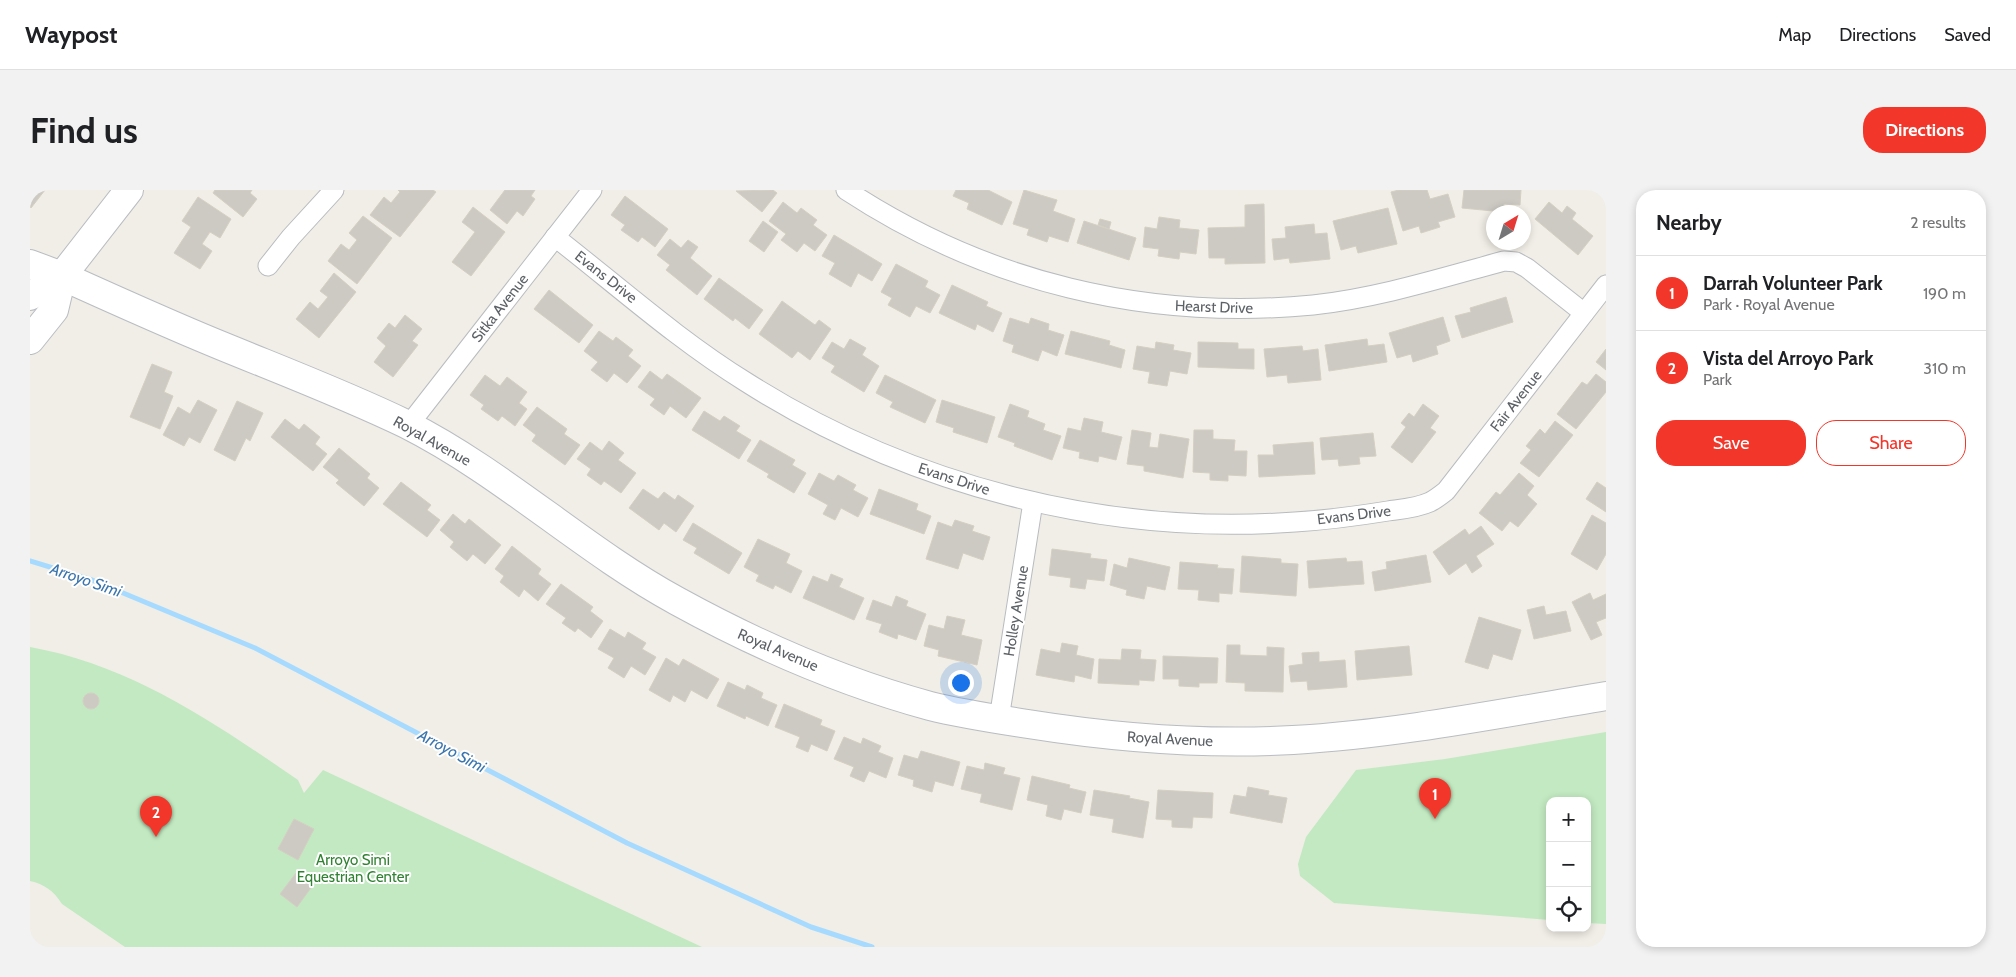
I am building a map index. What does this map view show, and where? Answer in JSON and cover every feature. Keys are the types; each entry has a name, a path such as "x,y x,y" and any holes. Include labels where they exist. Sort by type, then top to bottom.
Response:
{"main road":[{"path":"30,296 62,276 129,190"},
{"name":"Royal Avenue","path":"30,264 62,276 408,426 491,474 616,565 673,599 728,628 792,658 861,684 932,706 1076,731 1152,740 1222,742 1296,740 1388,731 1606,696"},
{"path":"30,340 54,310 62,276"}],"street":[{"path":"268,266 291,237 334,190"},
{"name":"Sitka Avenue","path":"408,426 592,190"},
{"name":"Hearst Drive","path":"846,190 878,211 959,252 1003,270 1049,284 1100,296 1152,304 1209,308 1262,308 1314,305 1366,297 1504,261 1516,262 1527,268 1584,313"},
{"name":"Evans Drive","path":"555,237 702,353 746,382 850,440 908,464 971,485 1032,502 1109,516 1186,524 1264,524 1341,519 1418,506"},
{"name":"Fair Avenue","path":"1418,506 1433,501 1446,491 1606,285"},
{"name":"Holley Avenue","path":"999,719 1032,502"}],"green space":[{"name":"Arroyo Simi Equestrian Center","path":"30,647 103,667 171,699 235,738 298,780 304,793 323,770 702,947 125,947 62,904 56,895 48,889 30,881"},
{"path":"1606,732 1606,924 1591,923 1591,797 1546,797 1546,920 1334,903 1300,876 1298,864 1306,837 1356,770 1445,759"}],"building":[{"path":"30,190 45,190 31,208 30,207"},
{"path":"215,190 252,190 250,193 257,199 243,217 213,193"},
{"path":"398,190 433,190 436,192 400,237 370,215 384,197 391,203 400,192"},
{"path":"505,190 535,190 531,196 535,199 523,216 517,211 507,224 490,210"},
{"path":"773,190 777,193 762,212 736,191"},
{"path":"956,190 988,190 1012,202 1002,225 967,209 969,203 953,196"},
{"path":"1024,190 1057,200 1053,211 1075,219 1068,242 1049,236 1047,242 1027,235 1029,229 1013,224"},
{"path":"1399,190 1427,190 1430,199 1448,194 1455,217 1438,222 1440,227 1421,233 1419,226 1403,231 1391,192"},
{"path":"1464,190 1521,190 1520,205 1486,205 1486,210 1462,208"},
{"path":"625,196 668,229 655,247 642,237 638,242 621,230 625,225 611,215"},
{"path":"198,197 231,219 220,238 210,232 202,244 212,251 200,269 174,253 191,227 182,221"},
{"path":"783,202 797,213 801,208 817,220 813,225 827,235 815,251 804,243 797,252 781,240 786,234 769,221"},
{"path":"1549,202 1562,213 1567,206 1576,213 1572,219 1593,236 1578,255 1535,219"},
{"path":"1264,204 1265,263 1225,264 1225,258 1209,258 1208,228 1245,227 1245,205"},
{"path":"473,207 505,232 471,276 452,262 475,232 462,222"},
{"path":"1388,208 1397,244 1358,253 1356,246 1341,250 1333,221"},
{"path":"363,216 392,238 357,284 328,261 341,244 349,250 357,240 349,233"},
{"path":"1159,217 1180,220 1179,228 1199,230 1196,254 1180,252 1179,259 1158,256 1159,249 1143,247 1145,227 1157,229"},
{"path":"1100,219 1111,222 1109,229 1098,225"},
{"path":"763,221 778,232 764,252 749,241"},
{"path":"1084,221 1136,238 1129,260 1077,243"},
{"path":"1314,224 1315,234 1327,233 1330,259 1290,263 1289,258 1274,260 1272,239 1286,238 1285,227"},
{"path":"834,235 882,264 872,281 858,273 851,287 829,274 835,263 822,256"},
{"path":"670,239 681,248 688,240 698,247 690,258 712,276 697,295 666,270 670,265 657,255"},
{"path":"896,264 928,281 925,287 940,295 930,313 916,306 910,317 888,305 892,298 881,292"},
{"path":"334,273 356,292 319,338 296,319 310,302 318,309 328,297 320,291"},
{"path":"719,278 763,310 749,329 735,318 733,321 704,299"},
{"path":"952,285 988,302 986,306 1002,313 993,332 977,324 975,330 939,313"},
{"path":"549,290 593,325 579,343 534,309"},
{"path":"1506,297 1513,322 1462,338 1455,316 1471,312 1470,308"},
{"path":"782,301 815,325 819,320 831,329 810,360 798,351 792,358 759,334"},
{"path":"405,315 422,329 412,341 418,345 393,377 374,362 386,346 377,338 389,323 395,328"},
{"path":"1443,317 1450,341 1436,346 1438,354 1413,362 1411,354 1397,358 1389,333"},
{"path":"1010,318 1029,324 1031,318 1049,324 1048,330 1064,335 1057,356 1042,350 1038,361 1012,352 1014,345 1003,341"},
{"path":"599,331 613,341 616,337 633,350 628,356 641,366 627,383 614,373 607,382 591,370 598,362 584,351"},
{"path":"1071,331 1110,341 1109,345 1125,350 1121,368 1065,354"},
{"path":"850,339 866,348 862,355 879,366 864,392 831,372 835,366 822,358 832,342 844,349"},
{"path":"1367,339 1368,346 1384,344 1387,362 1329,371 1325,345"},
{"path":"1156,342 1174,345 1173,350 1191,353 1187,374 1170,371 1167,386 1148,383 1150,372 1133,369 1137,346 1155,349"},
{"path":"1198,342 1238,343 1238,349 1254,349 1254,369 1198,367"},
{"path":"1302,346 1303,351 1318,349 1321,380 1288,383 1287,375 1267,377 1264,349"},
{"path":"1606,349 1606,370 1596,362"},
{"path":"152,364 172,372 164,392 173,396 160,429 130,417"},
{"path":"650,371 662,380 667,374 701,398 686,418 670,406 664,415 650,405 655,399 638,387"},
{"path":"1596,374 1606,382 1606,392 1576,429 1557,414 1582,382 1587,385"},
{"path":"485,375 500,386 507,377 527,392 519,403 527,409 515,426 502,416 498,421 481,409 484,405 470,395"},
{"path":"885,375 936,400 925,423 890,407 893,402 876,393"},
{"path":"198,400 217,410 200,443 189,437 184,446 163,435 178,407 190,414"},
{"path":"942,400 995,417 987,443 953,432 954,428 936,422"},
{"path":"237,401 263,413 250,441 246,438 235,461 214,450"},
{"path":"1010,404 1029,411 1027,417 1045,424 1043,430 1061,436 1052,460 1014,446 1015,443 998,437"},
{"path":"1423,404 1439,416 1430,428 1436,432 1412,463 1391,447 1406,427 1401,423 1409,413 1414,417"},
{"path":"537,407 567,429 564,434 580,445 565,465 532,441 536,435 523,425"},
{"path":"704,411 720,421 724,416 740,426 736,431 751,440 739,459 692,430"},
{"path":"1084,418 1103,422 1101,432 1122,437 1116,460 1099,456 1098,462 1079,458 1080,452 1063,448 1068,428 1081,431"},
{"path":"285,419 299,430 304,424 320,437 315,444 327,454 313,471 271,437"},
{"path":"1555,421 1573,435 1539,477 1520,463 1531,450 1526,446 1540,429 1545,434"},
{"path":"1132,430 1151,433 1149,447 1158,448 1160,434 1189,439 1183,478 1144,471 1144,466 1127,464"},
{"path":"1194,430 1213,430 1213,439 1235,440 1234,451 1247,451 1246,476 1228,475 1228,481 1210,480 1210,473 1193,472"},
{"path":"1373,433 1376,456 1359,457 1360,464 1339,466 1338,459 1322,460 1320,438"},
{"path":"760,440 795,460 792,465 806,473 794,493 767,477 769,474 747,461"},
{"path":"609,441 624,453 618,460 636,473 621,493 604,481 601,485 587,475 591,469 577,459 590,442 602,451"},
{"path":"1313,442 1315,474 1259,477 1258,455 1274,455 1273,445"},
{"path":"339,448 370,474 367,478 379,488 364,506 336,483 339,480 323,467"},
{"path":"819,473 834,481 838,475 856,485 853,490 868,498 858,517 841,508 835,520 823,514 828,505 808,494"},
{"path":"1519,473 1534,486 1527,495 1537,504 1518,527 1510,521 1502,531 1479,513 1496,492 1500,495"},
{"path":"401,482 431,505 427,510 440,520 427,537 383,504"},
{"path":"1597,482 1606,488 1606,512 1586,499"},
{"path":"643,489 658,499 664,492 675,500 678,495 694,506 676,532 664,523 659,530 629,508"},
{"path":"879,489 918,504 916,510 931,516 924,534 870,514"},
{"path":"453,514 465,524 469,519 501,545 485,564 473,554 467,561 450,547 454,542 440,530"},
{"path":"1592,515 1606,523 1606,554 1597,570 1571,554"},
{"path":"955,520 974,526 972,531 990,537 983,560 963,553 958,569 926,559 938,522 952,527"},
{"path":"693,523 742,553 729,574 694,553 697,548 683,540"},
{"path":"1481,526 1494,544 1476,556 1482,566 1472,573 1466,563 1449,575 1433,552 1465,529 1469,535"},
{"path":"758,539 790,554 786,563 802,571 791,593 775,585 773,589 756,581 759,575 744,567"},
{"path":"512,546 541,569 538,574 551,584 538,601 524,589 519,597 500,582 504,576 495,569"},
{"path":"1052,549 1091,554 1090,558 1107,560 1104,581 1087,579 1085,589 1070,587 1071,578 1049,575"},
{"path":"1426,555 1431,582 1375,591 1372,572 1387,569 1386,562"},
{"path":"1242,556 1281,559 1281,563 1298,564 1296,596 1240,592"},
{"path":"1129,558 1170,567 1165,590 1147,586 1144,599 1126,595 1127,590 1110,585 1114,564 1127,568"},
{"path":"1346,558 1347,562 1362,561 1364,584 1309,588 1307,561"},
{"path":"1180,562 1218,565 1217,568 1234,569 1232,594 1219,593 1219,602 1198,600 1199,590 1178,589"},
{"path":"831,574 843,579 839,587 864,598 854,620 803,598 813,576 828,582"},
{"path":"561,584 593,607 590,611 603,621 591,638 578,628 575,632 562,623 566,618 546,604"},
{"path":"1590,593 1593,600 1606,594 1606,618 1596,622 1602,635 1591,640 1572,602"},
{"path":"896,596 908,601 906,606 926,614 916,640 898,634 897,639 879,632 882,624 866,619 873,600 892,607"},
{"path":"1544,606 1546,615 1566,611 1571,631 1534,639 1527,610"},
{"path":"947,616 965,620 961,635 982,640 977,665 938,656 939,650 924,646 929,625 944,629"},
{"path":"1479,617 1521,630 1512,660 1493,654 1488,669 1465,662"},
{"path":"610,629 625,638 628,632 646,643 642,649 656,657 645,675 631,666 624,678 608,668 614,658 598,649"},
{"path":"1062,643 1078,646 1076,655 1094,659 1091,679 1075,675 1074,682 1036,675 1041,649 1060,653"},
{"path":"1227,645 1240,645 1240,655 1267,656 1267,647 1284,648 1283,692 1245,691 1245,683 1226,682"},
{"path":"1409,646 1412,675 1357,680 1355,651"},
{"path":"1122,649 1141,650 1140,659 1156,660 1154,681 1139,680 1139,685 1098,683 1099,659 1121,660"},
{"path":"1319,652 1319,662 1345,660 1347,687 1308,690 1307,681 1291,682 1289,666 1303,664 1302,653"},
{"path":"1163,656 1218,658 1217,683 1199,683 1199,687 1179,686 1179,679 1163,679"},
{"path":"666,658 679,666 683,659 719,679 707,699 691,690 685,702 673,695 670,702 649,690"},
{"path":"728,682 745,690 747,685 763,693 761,698 777,705 768,726 746,716 745,719 717,706"},
{"path":"88,693 94,693 99,698 97,707 88,709 83,704 83,698"},
{"path":"784,704 822,720 820,725 835,731 827,751 811,744 808,752 796,747 800,737 775,727"},
{"path":"844,737 861,744 863,738 881,746 878,752 893,758 886,778 869,771 864,782 850,776 854,767 834,759"},
{"path":"921,751 960,762 953,786 935,781 932,792 913,786 914,780 898,775 904,755 918,759"},
{"path":"985,763 1005,768 1003,774 1020,778 1012,810 980,802 982,794 961,789 967,766 984,770"},
{"path":"1032,776 1070,785 1069,788 1086,792 1081,813 1064,809 1061,820 1046,816 1048,805 1027,800"},
{"path":"1248,787 1269,791 1268,795 1287,798 1282,823 1230,813 1234,795 1246,797"},
{"path":"1094,790 1130,796 1129,798 1149,802 1143,838 1112,832 1114,819 1090,815"},
{"path":"1158,790 1213,793 1212,818 1193,817 1192,828 1172,827 1172,820 1156,819"},
{"path":"294,819 314,829 298,860 278,849"},
{"path":"296,873 313,885 297,907 280,894"}],"waterway":[{"name":"Arroyo Simi","path":"30,561 92,580 255,648 627,843 811,927 872,947"}],"place":[{"name":"Darrah Volunteer Park","path":"1435,819"},
{"name":"Vista del Arroyo Park","path":"156,837"}]}
